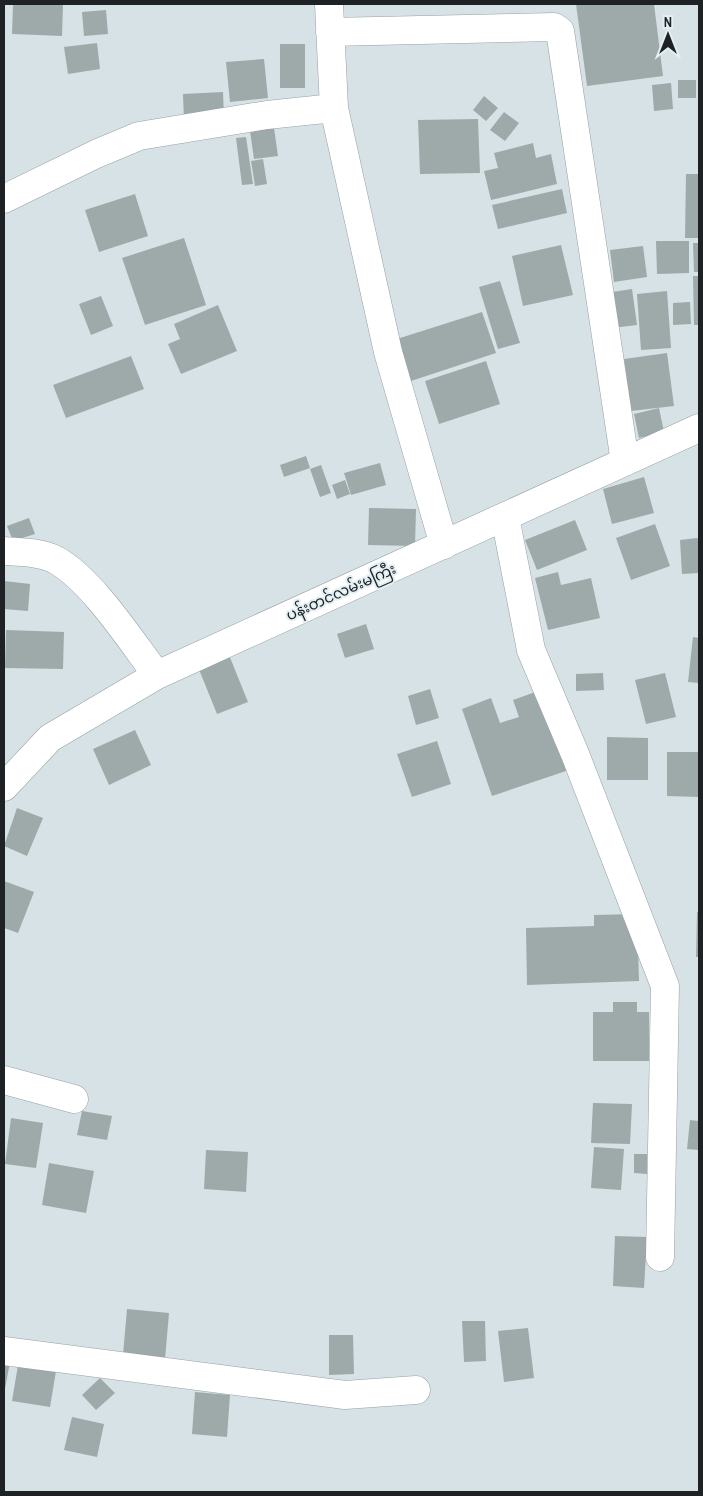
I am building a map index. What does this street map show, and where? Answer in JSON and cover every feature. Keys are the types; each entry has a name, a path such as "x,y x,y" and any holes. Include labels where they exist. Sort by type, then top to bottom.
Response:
{"street":[{"path":"329,4 334,108 388,352 444,545"},
{"path":"330,32 554,27 560,31 625,462"},
{"path":"4,199 96,154 139,136 267,115 334,108"},
{"name":"ပန်းတင်လမ်းမကြီး","path":"4,788 50,738 157,675 699,428"},
{"path":"505,517 531,650 575,754 665,986 660,1257"},
{"path":"4,551 27,552 56,560 89,587 157,675"},
{"path":"4,1080 74,1099"},
{"path":"4,1351 345,1395 416,1390"}],"building":[{"path":"13,4 63,4 62,36 12,34"},
{"path":"576,4 654,4 663,76 587,86"},
{"path":"106,10 108,34 84,36 82,12"},
{"path":"97,43 100,69 68,74 64,47"},
{"path":"280,44 305,44 305,88 280,88"},
{"path":"264,59 268,98 230,102 226,62"},
{"path":"678,80 696,80 696,98 678,98"},
{"path":"671,83 673,109 654,111 652,85"},
{"path":"223,92 224,118 184,121 183,94"},
{"path":"484,96 498,108 486,121 473,110"},
{"path":"504,112 519,123 505,141 490,130"},
{"path":"478,119 480,173 420,174 418,120"},
{"path":"274,128 278,156 254,159 250,131"},
{"path":"246,137 253,184 242,185 236,138"},
{"path":"533,143 536,158 551,154 557,184 491,200 484,171 498,168 494,153"},
{"path":"263,159 267,184 255,186 251,161"},
{"path":"686,174 699,174 699,238 685,238"},
{"path":"562,189 567,213 498,229 492,205"},
{"path":"135,194 148,236 99,252 85,210"},
{"path":"184,238 206,305 145,325 122,258"},
{"path":"656,241 689,241 689,273 657,274"},
{"path":"693,243 699,243 699,272 694,272"},
{"path":"561,245 573,295 523,306 512,256"},
{"path":"643,246 647,277 614,282 610,250"},
{"path":"693,276 699,276 699,325 694,325"},
{"path":"500,281 520,343 498,349 479,287"},
{"path":"632,289 637,325 612,328 606,293"},
{"path":"667,291 671,348 641,350 637,294"},
{"path":"101,296 113,326 91,335 79,304"},
{"path":"690,302 691,324 673,325 673,303"},
{"path":"218,305 237,351 181,374 168,344 180,339 174,324"},
{"path":"482,312 496,353 411,381 397,339"},
{"path":"667,353 674,406 631,411 624,359"},
{"path":"131,356 144,389 66,418 53,385"},
{"path":"486,361 500,404 439,424 425,381"},
{"path":"659,408 664,432 639,438 634,414"},
{"path":"306,456 310,468 284,477 280,465"},
{"path":"380,463 386,485 351,495 344,473"},
{"path":"321,465 331,493 320,497 310,469"},
{"path":"644,477 654,513 612,524 603,489"},
{"path":"345,480 350,494 337,499 332,485"},
{"path":"369,508 416,509 415,546 368,545"},
{"path":"29,518 35,534 13,541 7,526"},
{"path":"575,520 587,550 537,570 525,540"},
{"path":"655,524 670,566 631,580 616,538"},
{"path":"697,538 699,540 699,573 682,574 680,540"},
{"path":"558,572 561,585 591,578 600,618 548,630 535,578"},
{"path":"4,581 30,584 28,611 4,609"},
{"path":"366,624 374,649 345,658 337,634"},
{"path":"6,630 64,632 63,669 5,668"},
{"path":"693,637 699,638 699,683 688,682"},
{"path":"229,655 248,702 217,714 198,667"},
{"path":"603,673 604,690 576,691 576,674"},
{"path":"665,673 676,717 646,724 635,680"},
{"path":"430,689 439,718 416,725 408,696"},
{"path":"541,690 569,770 492,796 462,709 491,698 500,723 519,717 513,700"},
{"path":"135,730 151,765 109,785 93,749"},
{"path":"607,737 648,738 648,780 607,780"},
{"path":"437,741 451,784 412,797 397,754"},
{"path":"667,752 699,752 699,797 667,796"},
{"path":"17,808 43,818 27,856 4,846"},
{"path":"4,881 34,892 18,933 4,928"},
{"path":"697,912 699,912 699,957 696,957"},
{"path":"637,914 639,981 527,985 526,928 594,926 594,915"},
{"path":"613,1002 637,1002 637,1012 649,1012 649,1061 593,1061 593,1012 613,1012"},
{"path":"593,1103 632,1104 630,1144 591,1143"},
{"path":"82,1111 112,1116 107,1140 77,1135"},
{"path":"11,1118 43,1123 36,1168 5,1164"},
{"path":"690,1120 699,1121 699,1150 687,1149"},
{"path":"594,1147 624,1149 621,1190 591,1188"},
{"path":"206,1150 248,1152 246,1192 204,1189"},
{"path":"634,1154 647,1154 647,1174 634,1173"},
{"path":"49,1163 94,1171 86,1213 42,1205"},
{"path":"615,1236 647,1237 644,1288 613,1286"},
{"path":"127,1309 169,1313 165,1359 123,1355"},
{"path":"462,1321 485,1321 486,1361 464,1362"},
{"path":"528,1328 534,1378 504,1382 498,1331"},
{"path":"329,1335 353,1335 354,1374 329,1375"},
{"path":"4,1361 10,1362 5,1389 4,1388"},
{"path":"18,1365 56,1371 50,1407 12,1401"},
{"path":"100,1378 115,1393 96,1410 82,1395"},
{"path":"195,1392 230,1395 227,1437 192,1434"},
{"path":"72,1417 104,1424 97,1457 64,1450"}]}
